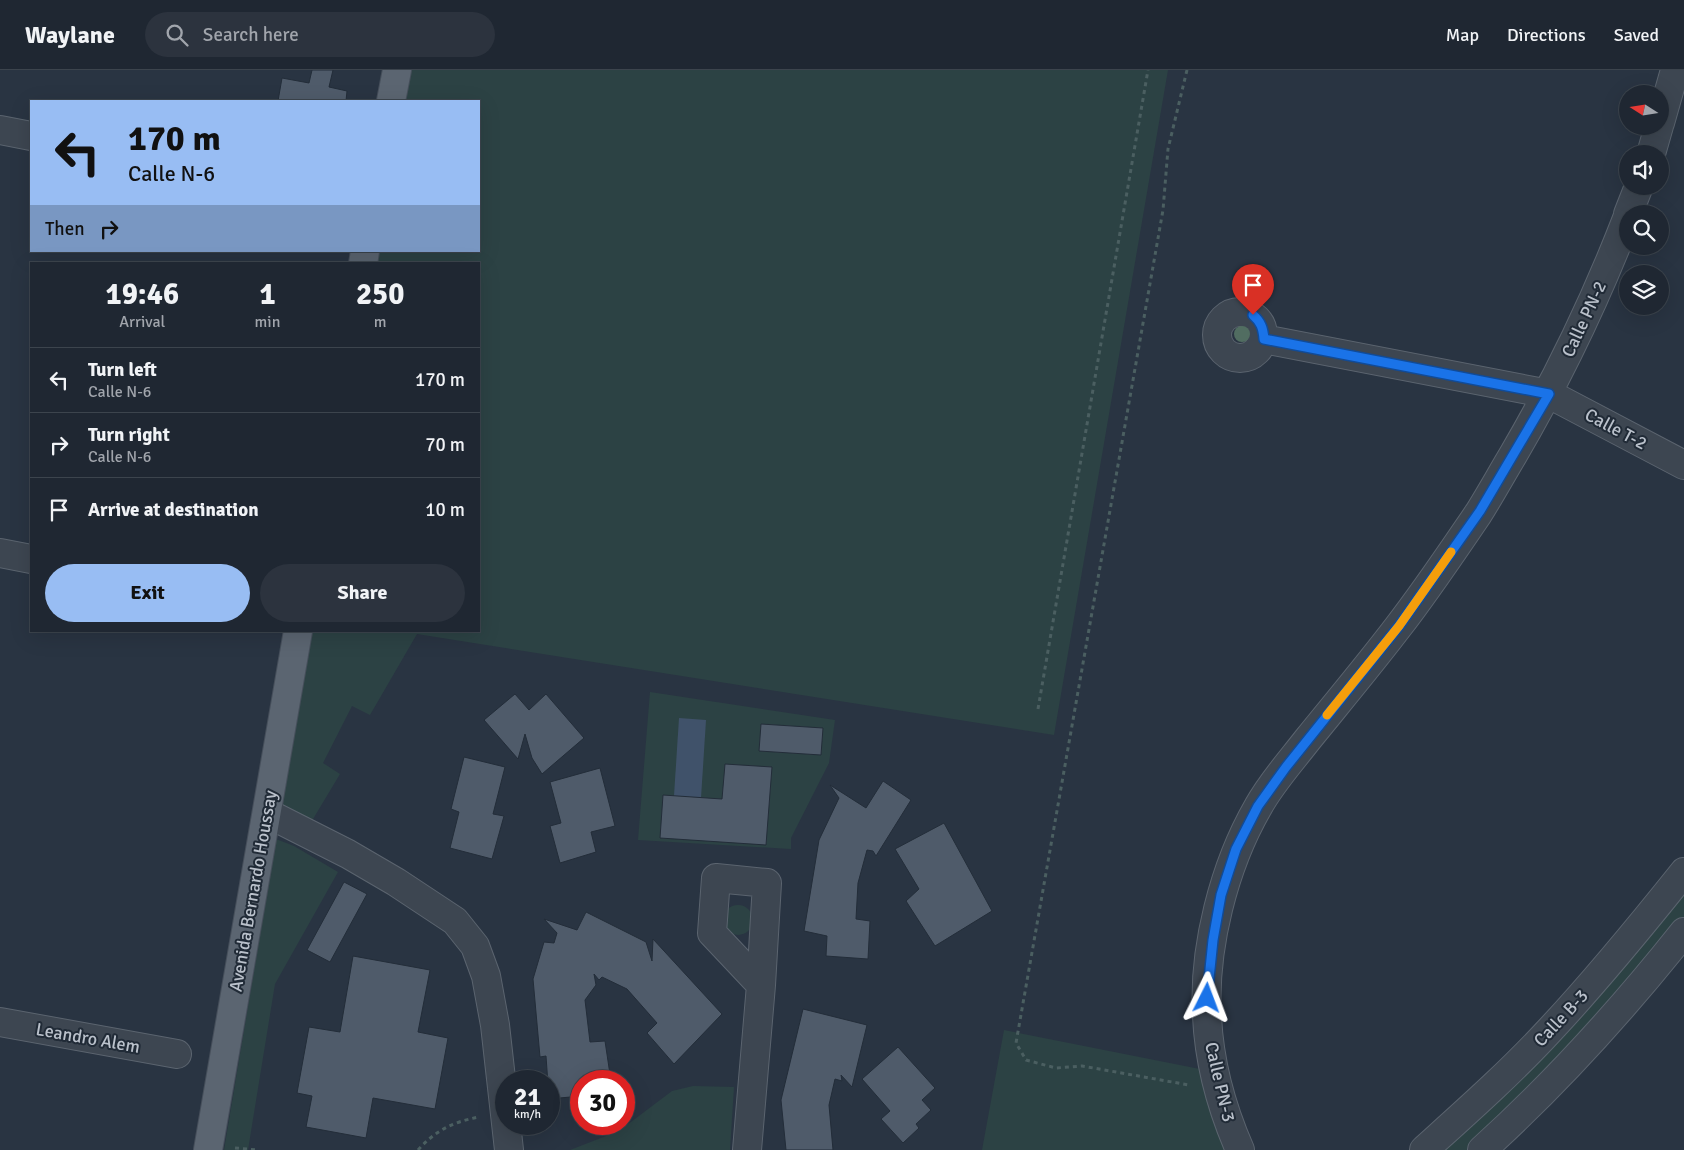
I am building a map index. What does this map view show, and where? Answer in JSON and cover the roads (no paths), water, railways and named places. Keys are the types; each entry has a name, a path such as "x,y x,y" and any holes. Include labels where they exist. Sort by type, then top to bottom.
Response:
{"main road":[{"path":"391,100 397,70"},
{"name":"Avenida Bernardo Houssay","path":"208,1150 298,632"}],"street":[{"path":"1669,91 1675,70"},
{"path":"0,130 30,136"},
{"name":"Calle PN-2","path":"1549,394 1604,278 1619,239"},
{"name":"Calle T-2","path":"1264,339 1549,394 1684,465"},
{"name":"Calle PN-3","path":"1240,1150 1229,1125 1215,1072 1207,1017 1208,979 1221,895 1236,849 1258,806 1286,767 1399,626 1480,511 1549,394"},
{"path":"0,553 30,560"},
{"path":"267,813 348,854 396,882 455,921 474,946 486,976 495,1025 509,1150"},
{"name":"Calle B-3","path":"1424,1150 1481,1099 1540,1040 1608,967 1684,872"},
{"path":"1482,1150 1572,1063 1635,994 1684,932"},
{"path":"1608,967 1635,994"},
{"path":"747,1150 761,985"},
{"name":"Leandro Alem","path":"0,1022 176,1054"}],"water":[{"path":"679,718 706,720 701,798 674,796"}]}
